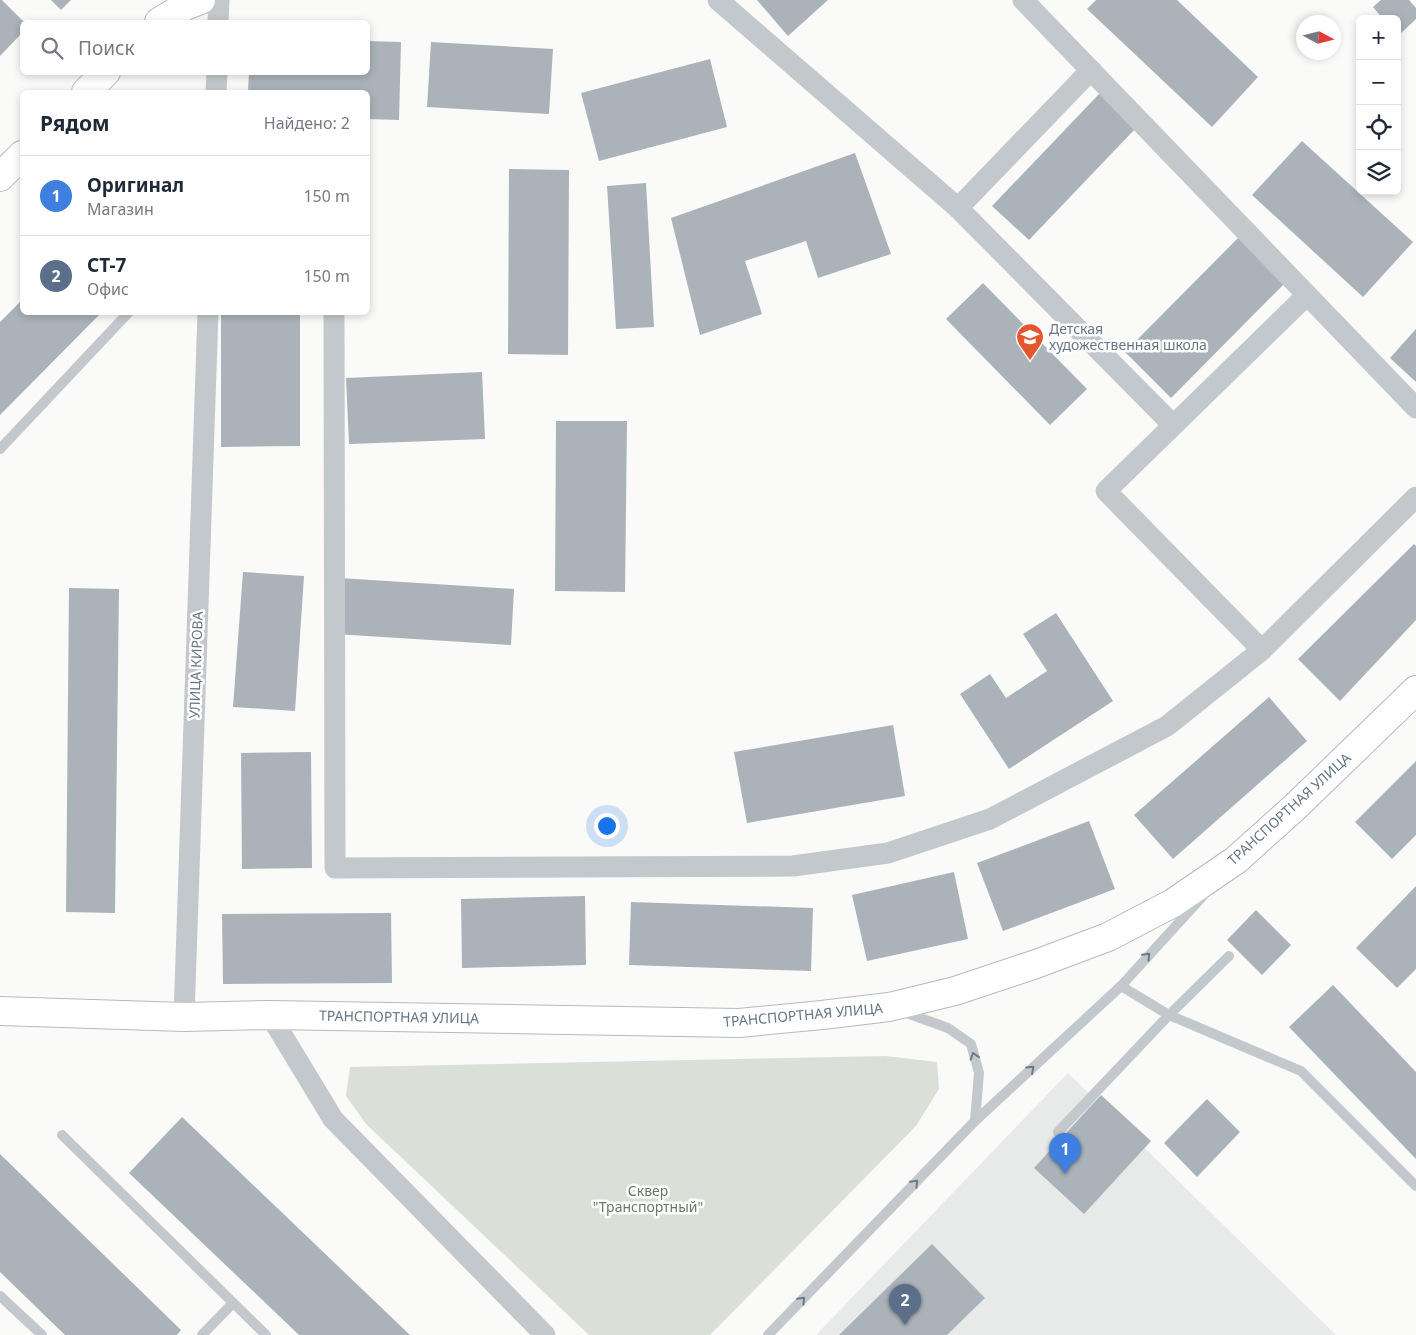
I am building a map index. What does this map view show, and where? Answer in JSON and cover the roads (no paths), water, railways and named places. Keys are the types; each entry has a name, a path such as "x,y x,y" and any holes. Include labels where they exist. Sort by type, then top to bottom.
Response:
{"street":[{"path":"162,20 185,6 201,0"},
{"path":"218,20 219,0"},
{"path":"718,0 958,208 1173,425"},
{"path":"1023,0 1416,408"},
{"path":"958,208 1091,70"},
{"path":"88,90 103,75"},
{"path":"216,90 217,75"},
{"path":"0,177 20,157"},
{"path":"1262,650 1106,491 1307,295"},
{"name":"УЛИЦА КИРОВА","path":"184,1017 208,315"},
{"path":"334,315 335,868 793,866 888,853 990,819 1167,726 1262,650 1416,497"},
{"name":"ТРАНСПОРТНАЯ УЛИЦА","path":"0,1011 184,1017 270,1015 739,1023 889,1007 955,991 1036,964 1108,937 1173,903 1236,860 1295,807 1416,690"},
{"path":"270,1015 333,1118 545,1335"}],"lane":[{"path":"0,449 126,315"},
{"path":"768,1335 975,1121 1121,986 1236,860"},
{"path":"1058,1132 1229,956"},
{"path":"1121,986 1169,1016 1301,1071 1416,1186"},
{"path":"889,1007 948,1028 971,1044 979,1072 975,1121"},
{"path":"62,1135 266,1335"},
{"path":"0,1296 42,1335"},
{"path":"202,1335 233,1303"}],"place":[{"name":"Детская художественная школа","path":"1030,361"},
{"name":"Оригинал","path":"1065,1174"},
{"name":"СТ-7","path":"905,1325"}],"park label":[{"name":"Сквер \"Транспортный\"","path":"648,1200"}]}
